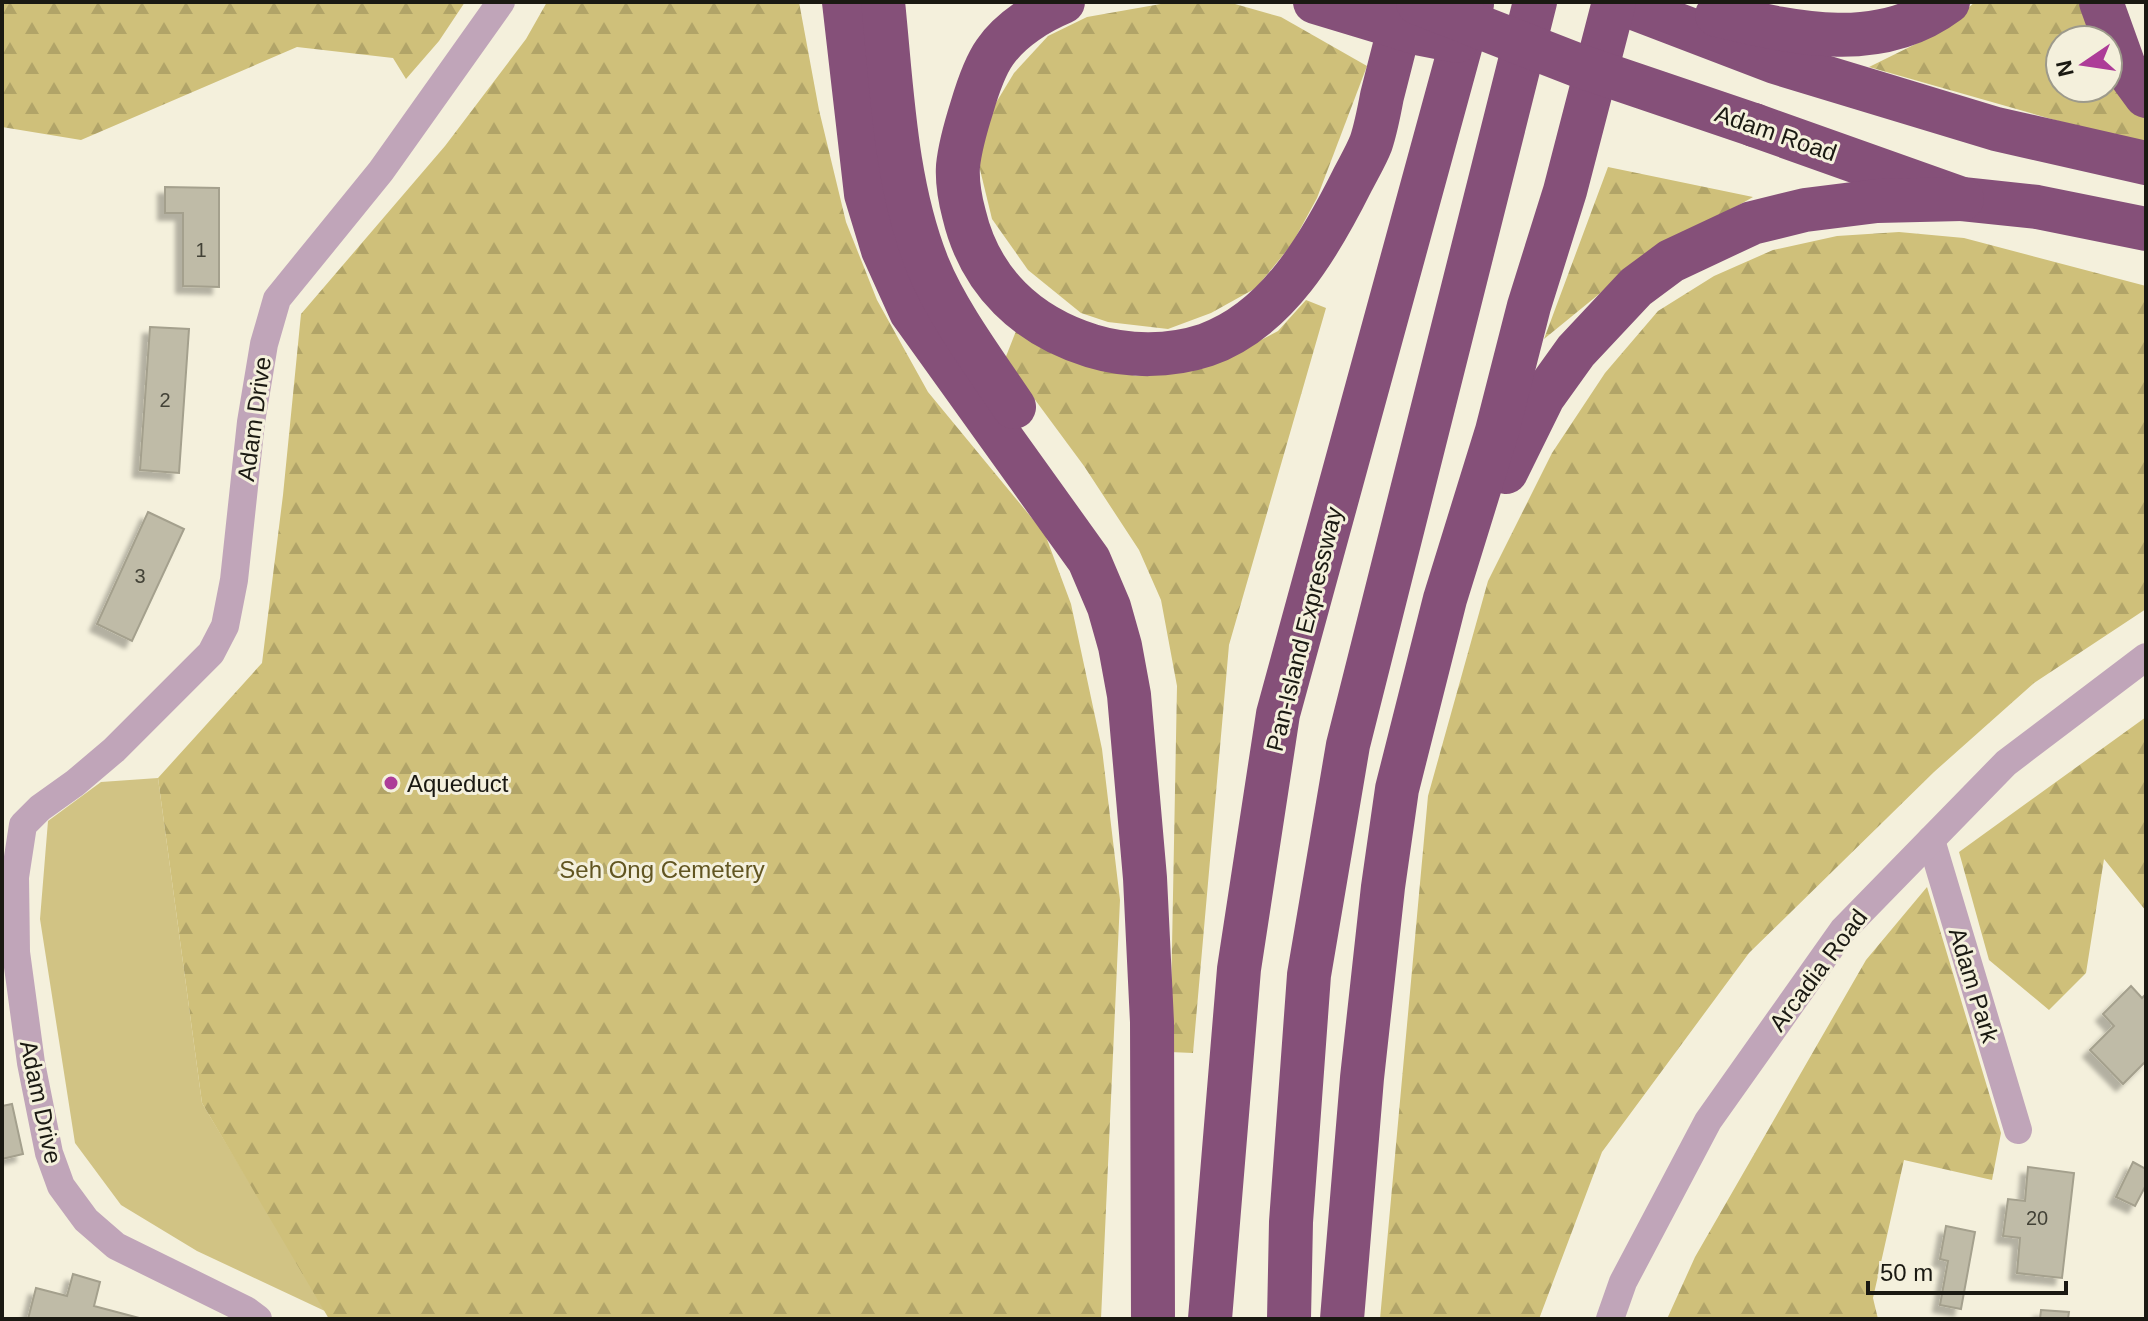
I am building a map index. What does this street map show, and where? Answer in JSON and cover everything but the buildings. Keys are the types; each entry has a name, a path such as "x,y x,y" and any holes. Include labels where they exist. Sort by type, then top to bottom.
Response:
{"highway":[{"path":"844,2 866,194 883,250 911,312 1089,560 1109,607 1120,646 1129,695 1145,878 1152,1022 1153,1319"},
{"path":"883,2 901,160 912,217 928,268 979,355 1062,477 1090,539 1089,560"},
{"path":"1063,2 1040,12 995,51 973,102 964,134 958,167 961,202 968,231 979,256 993,282 1012,303 1066,338 1133,354 1174,352 1206,345 1234,330 1269,305 1316,247 1371,144 1406,2"},
{"path":"1315,2 1421,34 1577,65"},
{"name":"Adam Road","path":"1416,2 1577,65 1962,199 2037,207 2146,229"},
{"name":"Pan-Island Expressway","path":"1210,1319 1239,969 1278,714 1472,2"},
{"path":"1289,1319 1291,1222 1309,975 1348,745 1535,2"},
{"path":"1342,1319 1362,1078 1397,789 1445,599 1497,431 1529,306 1565,191 1616,2 1771,44 1789,32 1839,35 1887,31 1931,15 1948,2"},
{"path":"1656,2 1996,129 2146,163"},
{"path":"2101,2 2124,66 2146,96"},
{"path":"1445,599 1486,523 1543,397 1576,351 1636,287 1671,261 1752,223 1805,210 1877,201 1962,199"}],"street":[{"name":"Adam Drive","path":"258,1319 246,1310 116,1246 86,1220 61,1186 49,1153 31,1063 17,965 12,821 40,808 75,783 114,750 211,653 225,626 231,595 251,422 264,344 277,299 381,171 501,2"},
{"name":"Arcadia Road","path":"1610,1319 1623,1282 1708,1121 1843,930 2006,763 2146,657"},
{"name":"Adam Park","path":"1931,840 2018,1130"}],"shaded area":[{"path":"158,778 202,1103 327,1312 197,1251 121,1205 75,1143 40,919 48,821 101,782"}],"green space":[{"path":"2,2 465,2 439,41 406,79 393,58 297,47 81,140 2,127"},
{"name":"Seh Ong Cemetery","path":"547,2 799,2 819,110 846,222 877,300 928,392 1045,534 1071,604 1102,749 1120,900 1101,1319 329,1319 202,1103 158,778 262,663 301,314 445,146 526,39"},
{"path":"1172,2 1228,2 1281,17 1367,66 1317,198 1292,244 1256,288 1211,313 1168,329 1108,322 1081,313 1028,270 992,219 976,153 994,106 1014,73 1048,36 1087,17"},
{"path":"1975,2 2085,2 2093,24 2044,24 2044,104 2124,104 2124,87 2146,119 2146,146 1869,67 1940,32"},
{"path":"1608,167 1753,197 1636,264 1544,339"},
{"path":"1899,232 1964,238 2146,286 2146,609 2034,683 1934,772 1749,953 1602,1152 1539,1319 1380,1319 1428,796 1488,581 1552,453 1605,373 1658,311 1714,276 1773,250 1837,236"},
{"path":"1306,300 1326,308 1229,645 1193,1053 1170,1052 1177,686 1161,600 1139,550 1084,466 1005,359 1016,331 1066,357 1136,376 1213,365 1278,331"},
{"path":"2146,717 2146,911 2104,859 2086,973 2049,1010 1989,960 1959,852"},
{"path":"1927,887 2001,1133 1992,1180 1904,1160 1873,1298 1878,1319 1667,1319 1695,1257 1866,960"}],"place":[{"name":"Aqueduct","path":"391,783"}]}
